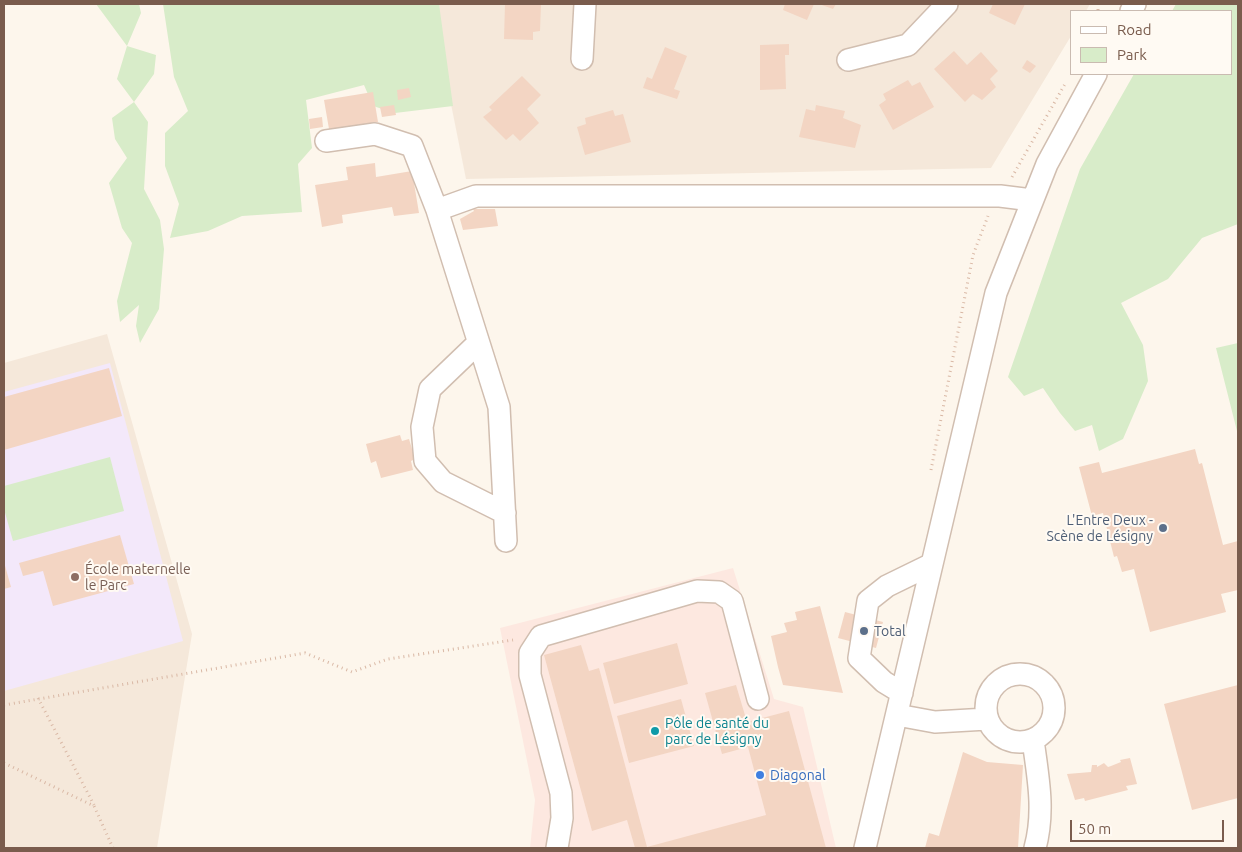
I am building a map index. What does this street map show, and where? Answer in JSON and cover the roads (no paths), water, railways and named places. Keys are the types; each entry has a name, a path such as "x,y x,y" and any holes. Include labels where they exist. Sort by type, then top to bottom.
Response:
{"street":[{"path":"582,59 585,4"},
{"path":"848,60 908,45 948,4"},
{"path":"865,848 996,293 1048,164 1095,75"},
{"path":"326,141 375,134 412,146 438,210 499,407 506,541"},
{"path":"438,210 476,196 1000,196 1032,200"},
{"path":"478,343 430,389 422,427 425,461 443,482 504,513"},
{"path":"902,693 884,682 859,658 868,601 887,586 932,564"},
{"path":"557,848 562,818 561,793 530,675 530,653 541,636 697,591 719,592 732,601 758,699"},
{"path":"1013,674 1035,677 1051,693 1054,715 1050,725 1043,734 1033,740 1022,743 1000,737 992,729 987,719 985,708 987,696 993,686 1002,678 1013,674"},
{"path":"896,715 935,722 987,719"},
{"path":"1033,740 1042,805 1040,831 1035,848"}],"place":[{"name":"L'Entre Deux - Scène de Lésigny","path":"1163,528"},
{"name":"École maternelle le Parc","path":"75,577"},
{"name":"Total","path":"864,631"},
{"name":"Pôle de santé du parc de Lésigny","path":"655,731"},
{"name":"Diagonal","path":"760,775"}]}
